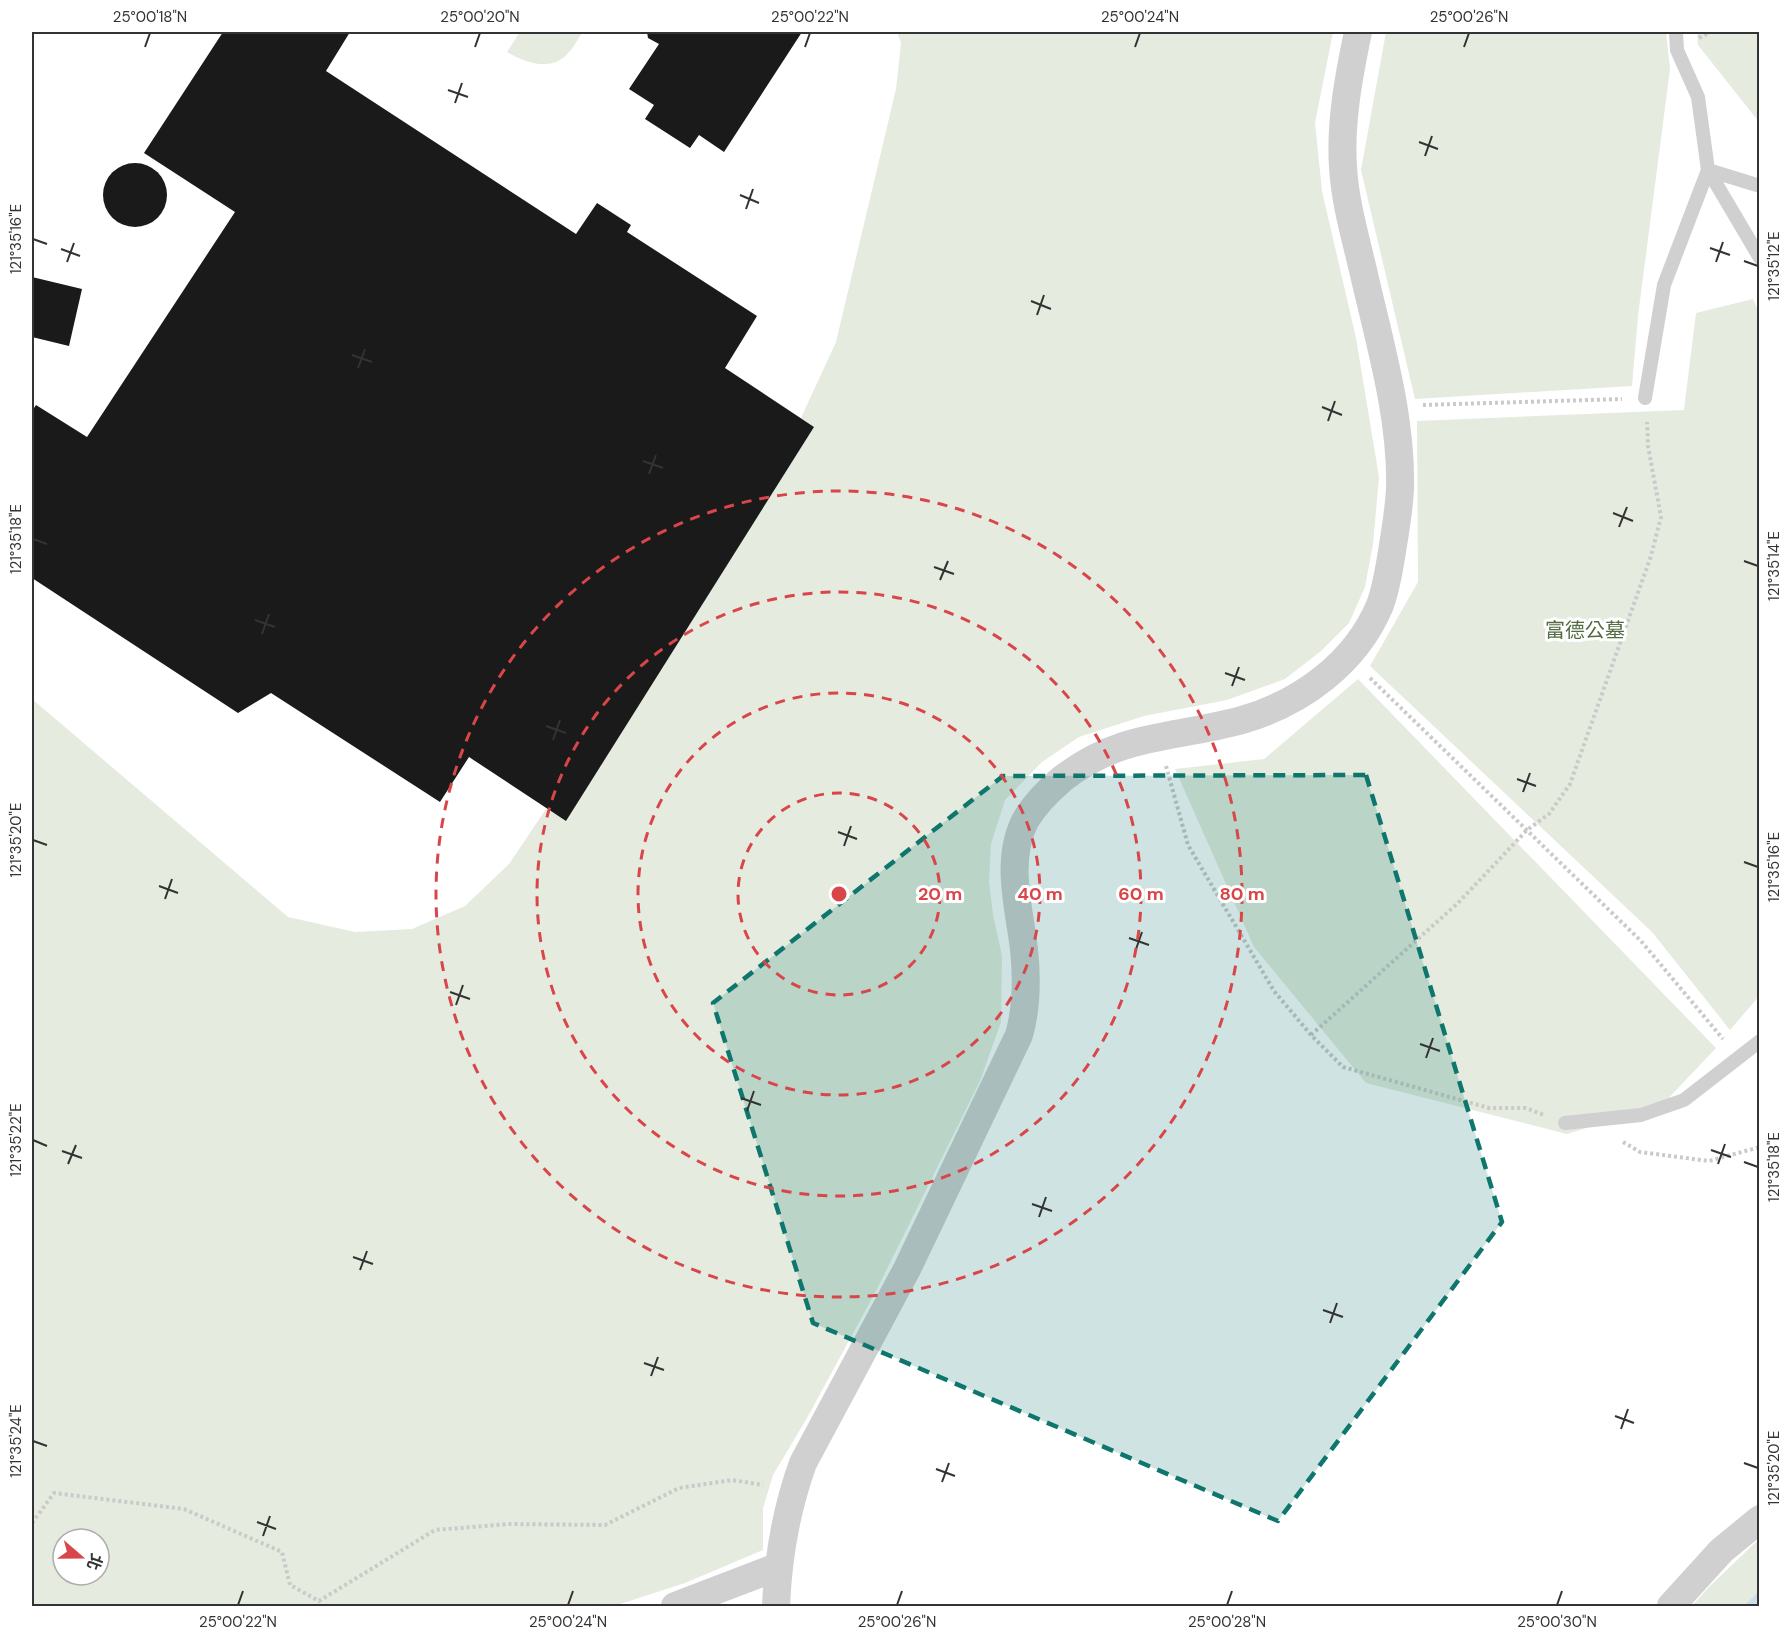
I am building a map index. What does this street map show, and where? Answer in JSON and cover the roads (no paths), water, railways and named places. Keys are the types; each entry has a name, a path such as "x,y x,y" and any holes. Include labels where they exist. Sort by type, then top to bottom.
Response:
{"street":[{"path":"776,1606 777,1567 794,1490 815,1439 918,1247 1019,1035 1023,1020 1026,981 1015,879 1015,853 1018,837 1027,818 1053,786 1085,763 1108,751 1158,736 1238,721 1264,713 1310,689 1348,656 1374,619 1388,580 1400,490 1398,447 1382,350 1346,199 1342,166 1346,112 1358,32"},
{"path":"1671,1606 1721,1551 1760,1519"},
{"path":"675,1606 777,1567"}],"lane":[{"path":"1676,32 1677,50 1698,97 1708,170 1760,258"},
{"path":"1708,170 1760,186"},
{"path":"1645,398 1664,285 1708,170"},
{"path":"1565,1123 1641,1115 1684,1100 1760,1041"}],"waterway":[{"path":"1751,1606 1760,1597"}],"park label":[{"name":"富德公墓","path":"1585,630"}]}
